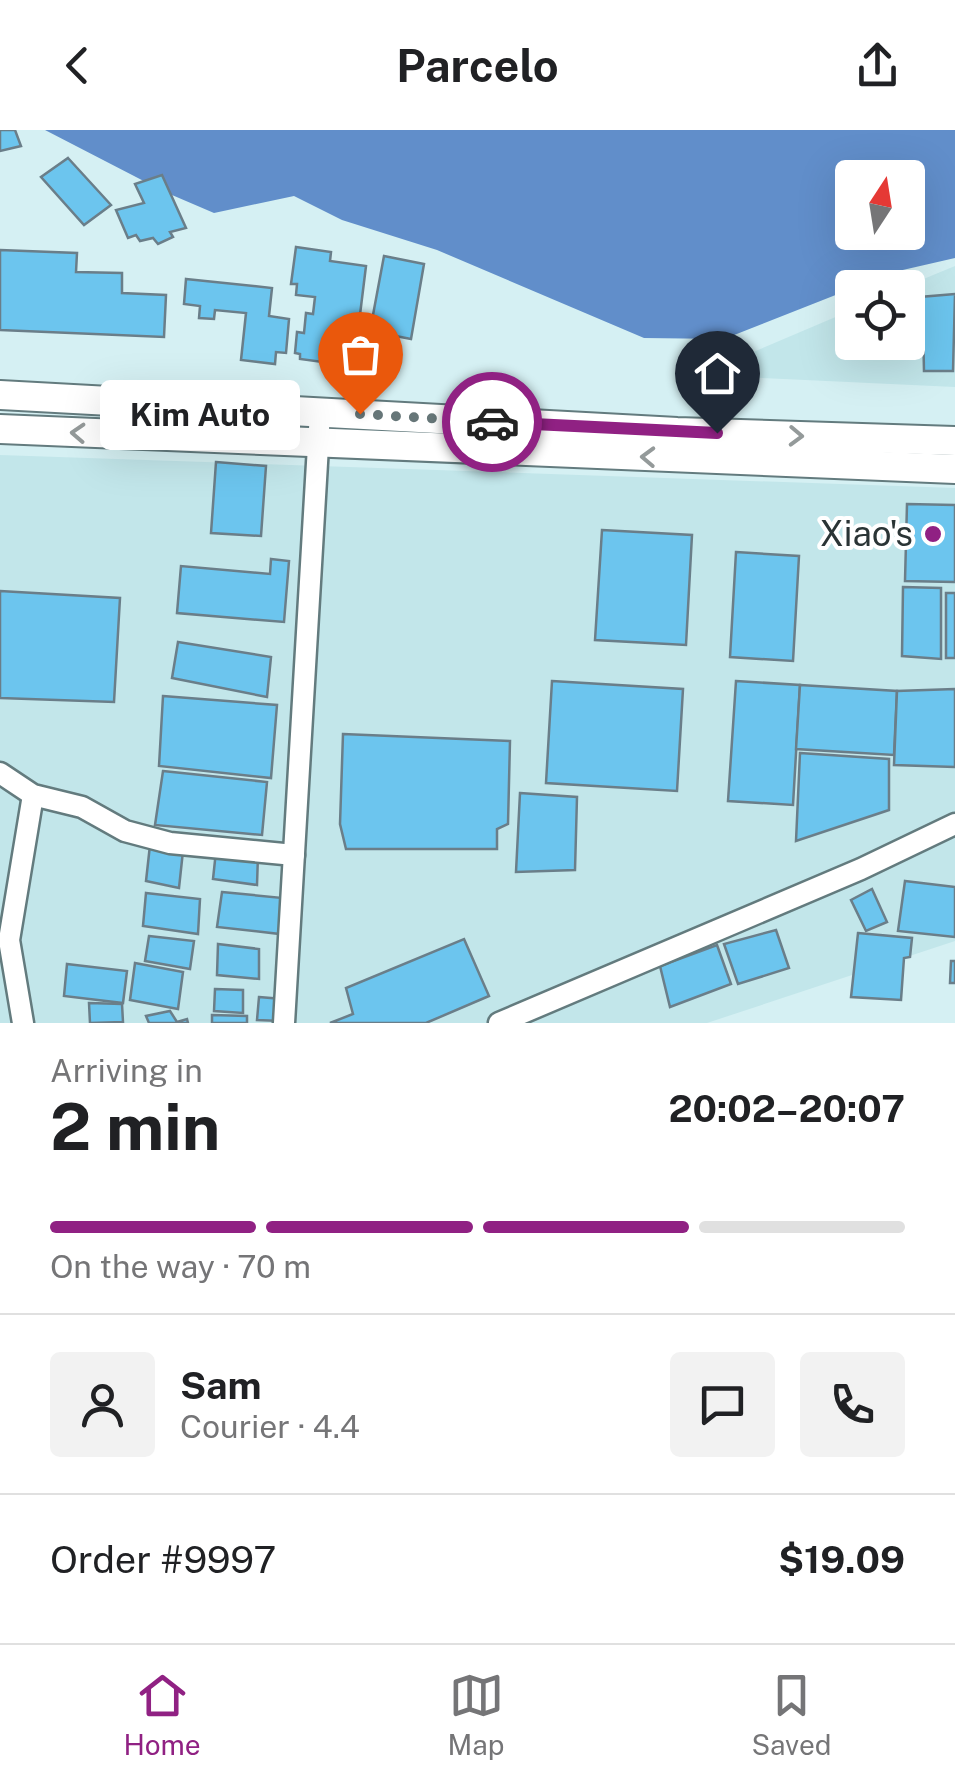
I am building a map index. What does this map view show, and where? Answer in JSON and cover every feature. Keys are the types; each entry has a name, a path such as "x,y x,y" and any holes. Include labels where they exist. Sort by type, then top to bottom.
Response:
{"main road":[{"path":"0,395 677,432 955,441"},
{"path":"0,429 955,469"}],"street":[{"path":"284,1023 320,412"},
{"path":"0,773 33,795 82,806 124,831 170,842 294,855"},
{"path":"23,1023 9,940 33,795"},
{"path":"499,1023 861,869 955,824"}],"shaded area":[{"path":"955,266 955,387 699,375 835,317 835,360 925,360 925,278"},
{"path":"0,455 955,488 955,941 707,1023 0,1023"}],"water":[{"path":"45,130 955,130 955,258 903,270 835,270 835,295 724,339 644,338 437,250 342,220 294,196 214,213"}],"building":[{"path":"0,130 15,130 21,146 0,151"},
{"path":"68,158 111,205 84,225 41,177"},
{"path":"162,175 186,228 170,232 173,237 158,244 153,238 128,238 116,210 144,203 135,184"},
{"path":"296,247 331,252 330,261 366,266 357,339 379,342 375,369 300,359 300,354 295,353 297,332 304,333 306,313 313,314 315,297 296,295 297,284 291,284"},
{"path":"0,250 77,253 76,272 122,273 122,293 166,295 164,337 0,330"},
{"path":"384,256 424,264 411,339 370,331"},
{"path":"186,279 272,288 269,316 289,319 286,353 276,352 275,364 241,360 246,313 215,310 214,319 199,318 200,306 184,304"},
{"path":"955,294 953,371 924,371 925,297"},
{"path":"216,462 266,466 261,536 211,533"},
{"path":"907,504 955,505 955,582 905,581"},
{"path":"602,530 692,535 686,645 595,640"},
{"path":"736,552 799,556 793,661 730,657"},
{"path":"271,559 289,561 284,622 177,613 181,566 270,574"},
{"path":"903,587 941,588 941,659 902,656"},
{"path":"0,591 120,598 114,702 0,698"},
{"path":"946,593 955,593 955,658 946,658"},
{"path":"178,642 271,657 267,697 172,678"},
{"path":"552,681 683,689 677,791 546,783"},
{"path":"736,681 800,685 793,805 728,801"},
{"path":"800,685 897,691 894,755 796,749"},
{"path":"955,689 955,767 894,765 897,691"},
{"path":"163,696 277,705 271,778 159,766"},
{"path":"343,734 510,741 508,824 497,829 497,849 346,849 340,824"},
{"path":"800,753 889,759 889,810 796,841"},
{"path":"163,771 267,782 262,835 155,825"},
{"path":"520,793 577,797 575,870 516,872"},
{"path":"150,845 183,851 179,888 146,881"},
{"path":"216,851 258,855 257,885 213,879"},
{"path":"905,881 955,887 955,937 898,931"},
{"path":"872,889 887,922 866,931 851,900"},
{"path":"222,892 283,898 280,934 217,927"},
{"path":"146,893 200,899 198,934 143,926"},
{"path":"776,930 789,968 738,984 724,944"},
{"path":"858,933 912,938 910,957 904,958 901,1000 851,997"},
{"path":"149,936 194,941 190,969 145,961"},
{"path":"464,939 489,996 426,1023 330,1023 353,1014 346,988"},
{"path":"218,944 259,949 259,979 217,975"},
{"path":"717,945 731,984 670,1007 660,966"},
{"path":"951,961 955,961 955,983 950,983"},
{"path":"135,963 183,972 178,1009 130,1000"},
{"path":"67,964 127,971 123,1003 64,996"},
{"path":"215,989 243,990 243,1013 214,1011"},
{"path":"259,997 282,999 281,1021 257,1020"},
{"path":"89,1003 122,1004 123,1022 90,1023"},
{"path":"170,1011 177,1022 187,1019 188,1023 149,1023 146,1016"},
{"path":"212,1015 247,1016 247,1023 212,1023"}],"way so far":[{"path":"360,414 492,422"}],"place":[{"name":"Kim Auto","path":"360,414"},
{"name":"Xiao's","path":"933,534"}],"route":[{"path":"492,422 717,433"}]}
